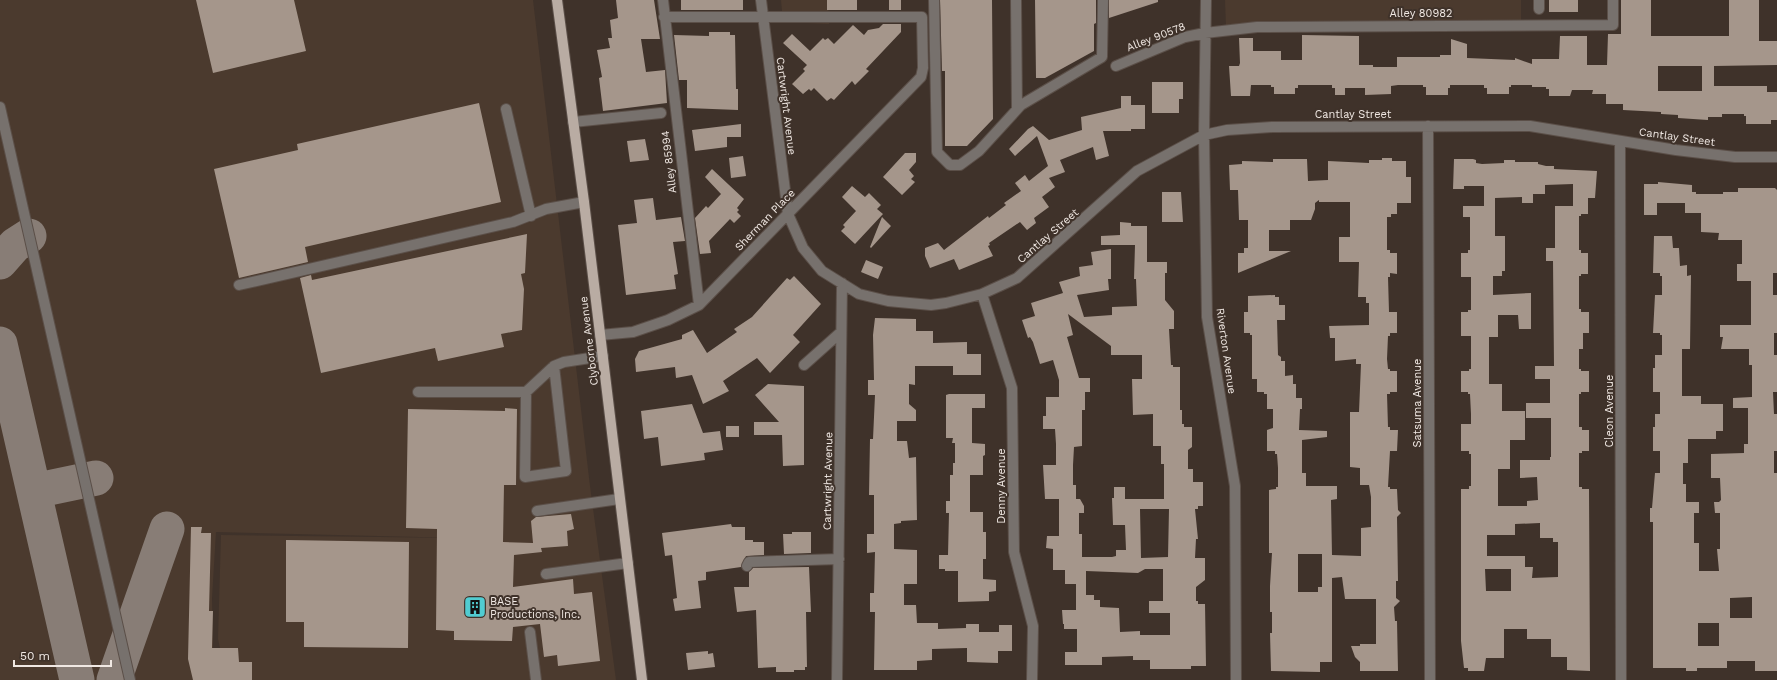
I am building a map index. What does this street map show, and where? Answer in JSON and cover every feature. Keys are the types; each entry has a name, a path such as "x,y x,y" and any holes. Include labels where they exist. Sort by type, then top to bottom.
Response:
{"main road":[{"name":"Clyborne Avenue","path":"558,0 642,680"}],"street":[{"name":"Alley 85994","path":"663,0 699,305"},
{"name":"Cartwright Avenue","path":"761,0 788,214 803,248 822,271 842,283 837,680"},
{"path":"934,0 937,152 950,165 960,165 979,151 1021,105 1102,57 1103,0"},
{"path":"1016,0 1017,109"},
{"name":"Riverton Avenue","path":"1206,0 1204,134 1207,316 1235,486 1236,680"},
{"name":"Alley 80982","path":"1205,33 1286,25 1613,25 1613,0"},
{"path":"664,17 762,16"},
{"name":"Sherman Place","path":"600,335 633,332 668,320 699,305 920,77 923,68 922,17 762,16"},
{"name":"Alley 90578","path":"1116,66 1185,37 1205,33"},
{"path":"0,107 130,680"},
{"path":"506,109 531,216"},
{"path":"573,122 661,113"},
{"name":"Satsuma Avenue","path":"1428,126 1430,680"},
{"name":"Cantlay Street","path":"842,283 859,294 888,301 912,304 931,305 946,303 982,294 1017,278 1137,171 1204,134 1227,130 1272,127 1530,126 1676,150 1734,157 1777,157"},
{"name":"Cleon Avenue","path":"1620,141 1621,680"},
{"path":"239,285 514,222 546,210 584,202"},
{"name":"Denny Avenue","path":"982,294 1012,388 1014,552 1033,626 1032,680"},
{"path":"804,365 841,332"},
{"path":"418,392 526,392 554,366 564,362 603,356"},
{"path":"526,392 525,476 566,471 554,366"},
{"path":"537,511 619,499"},
{"path":"747,566 749,562 839,560"},
{"path":"546,574 628,563"},
{"path":"530,632 536,680"}],"shaded area":[{"path":"0,0 533,0 590,486 616,680 227,680 218,639 221,535 461,538 216,532 212,598 213,650 220,680 0,680"},
{"path":"781,0 828,0 829,24 783,22"},
{"path":"1225,0 1521,0 1521,22 1286,22 1226,27"}],"building":[{"path":"196,0 294,0 306,51 213,73"},
{"path":"616,0 654,0 660,39 641,39 646,72 665,70 667,103 603,111 599,78 602,77 597,50 610,48 608,38 612,38 610,20 618,18"},
{"path":"681,0 743,0 743,10 681,10"},
{"path":"827,0 857,0 857,10 827,10"},
{"path":"889,0 901,0 901,10 889,10"},
{"path":"940,0 992,0 993,119 967,146 945,146 945,71 942,71"},
{"path":"1035,0 1096,0 1094,51 1045,78 1036,78"},
{"path":"1109,0 1158,0 1158,2 1109,18"},
{"path":"1549,0 1578,0 1578,12 1549,12"},
{"path":"1621,0 1651,0 1651,36 1729,36 1729,0 1759,0 1759,41 1777,41 1777,65 1714,66 1714,86 1767,86 1767,92 1777,92 1777,120 1771,120 1771,124 1746,124 1746,116 1744,116 1744,114 1722,114 1722,117 1708,117 1708,120 1678,118 1678,115 1661,114 1661,112 1623,110 1623,104 1606,104 1606,94 1592,94 1593,90 1572,90 1570,96 1549,96 1549,89 1546,89 1546,87 1532,87 1532,85 1511,85 1511,87 1509,87 1509,94 1487,94 1487,88 1484,88 1484,85 1450,85 1450,88 1448,88 1448,95 1426,95 1426,87 1423,87 1423,85 1398,85 1391,86 1391,94 1365,95 1365,88 1345,88 1345,95 1335,95 1335,88 1332,88 1332,85 1298,85 1298,88 1295,88 1295,94 1274,94 1274,87 1271,87 1271,85 1251,85 1250,96 1231,96 1229,66 1239,66 1239,38 1253,38 1253,51 1281,51 1281,60 1302,60 1302,35 1359,36 1359,65 1373,65 1373,67 1397,67 1397,57 1440,57 1440,55 1451,55 1451,39 1467,44 1467,58 1515,60 1515,58 1532,64 1532,59 1559,59 1560,36 1587,36 1587,65 1607,65 1608,34 1621,34","holes":["1658,66 1702,66 1702,91 1658,91"]},
{"path":"883,24 901,24 901,32 866,69 869,71 855,85 852,81 834,100 831,98 827,101 814,88 811,91 809,89 803,94 792,84 805,71 803,69 807,65 783,43 792,34 810,51 823,38 825,40 828,38 834,44 853,25 864,35 868,30 879,28"},
{"path":"709,32 730,32 730,35 735,35 738,110 687,108 687,80 679,80 674,35 709,36"},
{"path":"1152,82 1183,82 1183,99 1179,99 1179,113 1152,113"},
{"path":"1121,96 1131,96 1131,105 1145,105 1145,129 1131,129 1131,131 1103,131 1109,156 1096,160 1093,147 1060,160 1065,172 1049,178 1055,187 1042,197 1049,207 1034,218 1036,223 1027,230 1020,222 989,243 990,245 988,246 993,256 959,270 954,259 930,268 925,256 925,248 938,243 944,250 988,216 989,218 1006,205 1004,203 1021,191 1015,183 1025,175 1029,181 1048,166 1037,136 1015,156 1009,149 1028,129 1033,126 1049,140 1082,130 1081,117 1121,108"},
{"path":"479,103 501,202 305,247 308,262 239,278 214,169 298,150 297,144"},
{"path":"741,124 741,137 727,137 727,147 695,151 692,130"},
{"path":"645,139 649,160 630,162 627,141"},
{"path":"905,153 916,153 916,162 909,170 914,176 911,179 915,182 902,195 883,177"},
{"path":"743,156 746,176 731,178 729,158"},
{"path":"1382,158 1392,158 1392,161 1406,161 1406,177 1411,177 1411,203 1397,203 1397,214 1391,214 1391,217 1387,217 1387,250 1390,250 1390,253 1397,253 1397,274 1390,273 1390,277 1388,277 1389,312 1397,312 1397,333 1390,333 1390,336 1388,336 1387,359 1388,369 1390,369 1390,371 1397,371 1397,392 1390,392 1390,394 1387,394 1388,427 1390,427 1390,430 1398,430 1397,451 1390,451 1388,487 1390,487 1390,489 1397,489 1398,510 1401,513 1397,517 1398,581 1396,581 1396,598 1400,601 1394,607 1395,621 1397,621 1398,671 1360,671 1360,662 1355,657 1351,646 1360,646 1360,644 1376,644 1376,599 1345,599 1342,577 1332,578 1332,662 1320,662 1320,672 1271,671 1270,633 1272,633 1272,612 1270,612 1270,586 1272,553 1269,553 1269,490 1276,489 1276,487 1278,487 1278,468 1277,454 1275,454 1275,451 1267,451 1267,430 1273,428 1273,409 1267,409 1267,394 1264,394 1264,392 1257,392 1257,379 1252,379 1252,335 1250,335 1250,333 1244,333 1244,312 1248,312 1248,296 1275,295 1275,297 1279,297 1279,305 1285,305 1285,320 1277,320 1278,355 1281,357 1281,361 1285,361 1285,376 1293,375 1293,384 1296,384 1296,398 1302,398 1299,430 1327,431 1327,437 1302,440 1302,473 1306,473 1306,486 1337,486 1337,499 1331,500 1332,555 1361,556 1361,528 1371,527 1371,497 1369,485 1360,485 1360,468 1350,467 1350,412 1359,412 1361,364 1356,364 1356,359 1335,361 1335,338 1330,338 1329,326 1369,325 1369,303 1366,303 1366,297 1358,297 1359,262 1339,262 1339,237 1350,237 1350,202 1319,202 1319,200 1315,203 1315,209 1311,220 1290,220 1290,230 1269,230 1269,251 1291,251 1238,273 1238,253 1244,253 1244,248 1248,248 1248,220 1239,220 1238,190 1230,190 1229,165 1242,164 1242,161 1273,162 1273,159 1307,159 1308,181 1328,180 1328,161 1369,163 1369,160 1382,160","holes":["1298,554 1322,554 1322,587 1318,587 1318,592 1298,592"]},
{"path":"1454,159 1473,159 1476,160 1476,163 1482,164 1504,163 1504,160 1515,160 1515,162 1538,162 1538,164 1546,166 1554,166 1554,169 1597,171 1595,198 1588,198 1588,214 1581,214 1581,216 1579,216 1579,250 1581,250 1581,253 1588,253 1588,274 1581,274 1581,276 1579,276 1579,309 1581,309 1581,312 1589,312 1589,333 1583,333 1583,349 1579,349 1579,369 1581,369 1581,371 1589,371 1589,392 1581,392 1581,394 1579,394 1579,427 1582,427 1582,430 1589,430 1589,451 1582,451 1582,453 1579,453 1579,487 1582,487 1582,489 1589,489 1590,671 1567,670 1567,657 1551,657 1551,639 1527,639 1527,629 1504,629 1504,658 1486,658 1484,671 1468,671 1468,668 1464,668 1461,641 1461,489 1469,489 1469,486 1471,486 1471,454 1469,454 1469,451 1461,451 1461,424 1471,424 1471,414 1470,394 1468,394 1468,392 1461,392 1461,371 1469,371 1469,369 1471,369 1471,336 1461,336 1461,312 1468,312 1468,310 1471,310 1471,277 1461,277 1461,253 1468,253 1468,250 1470,250 1470,217 1463,217 1463,206 1484,206 1484,186 1464,186 1464,189 1453,189","holes":["1573,184 1573,206 1555,206 1555,248 1546,248 1546,261 1553,261 1554,366 1535,366 1535,379 1550,379 1550,403 1526,403 1526,418 1551,418 1551,457 1550,460 1520,460 1520,478 1537,477 1538,500 1527,501 1527,506 1498,506 1498,469 1510,469 1510,440 1525,440 1525,411 1502,411 1502,384 1489,384 1489,337 1498,337 1498,315 1518,315 1519,329 1531,329 1531,293 1493,295 1493,276 1502,276 1502,271 1505,271 1505,236 1495,236 1495,198 1522,197 1522,203 1533,203 1533,194 1545,194 1545,185","1540,523 1540,538 1553,538 1553,542 1558,542 1558,577 1532,578 1533,567 1525,567 1525,556 1487,556 1487,535 1515,535 1515,524","1485,569 1511,569 1511,591 1486,591"]},
{"path":"712,169 744,199 737,208 739,210 737,212 741,216 734,223 730,219 709,241 711,253 700,254 695,218 706,206 708,208 721,194 705,177"},
{"path":"1658,182 1692,185 1692,192 1696,192 1696,194 1723,194 1723,192 1738,192 1738,188 1775,188 1777,190 1777,273 1773,273 1773,295 1777,295 1777,333 1774,333 1774,355 1777,355 1777,392 1773,392 1774,414 1777,414 1777,451 1774,451 1774,473 1777,473 1777,671 1755,671 1755,661 1727,661 1727,668 1697,668 1697,671 1686,671 1686,668 1653,668 1653,522 1650,522 1650,508 1652,508 1655,473 1660,473 1660,451 1653,451 1653,427 1655,427 1655,414 1660,414 1660,392 1653,392 1653,368 1655,368 1655,355 1662,355 1662,335 1660,335 1660,333 1653,333 1655,295 1662,295 1662,276 1660,276 1660,273 1653,273 1654,236 1672,236 1673,248 1679,248 1680,266 1687,265 1687,276 1691,275 1690,349 1682,349 1682,396 1701,396 1701,404 1723,404 1723,431 1716,431 1716,439 1688,439 1688,463 1683,463 1683,484 1686,484 1686,502 1699,502 1699,513 1694,513 1694,543 1699,543 1699,571 1719,571 1717,549 1720,549 1720,513 1715,513 1714,502 1719,502 1721,500 1720,478 1711,478 1711,454 1744,453 1744,444 1748,444 1748,408 1733,408 1733,398 1752,397 1752,365 1749,365 1749,349 1721,349 1723,337 1720,337 1720,325 1751,325 1751,281 1737,281 1737,264 1742,264 1742,240 1718,240 1719,233 1701,232 1701,213 1685,213 1685,203 1657,203 1657,215 1644,215 1644,184 1658,184","holes":["1752,597 1752,618 1730,618 1730,598","1698,623 1719,623 1719,646 1698,646"]},
{"path":"852,186 865,197 869,193 881,205 877,209 883,214 855,244 841,231 845,227 843,225 856,211 842,197"},
{"path":"1162,192 1181,192 1183,222 1162,222"},
{"path":"653,198 656,220 681,217 685,241 673,242 678,274 674,275 676,289 626,295 618,225 637,223 634,200"},
{"path":"882,217 891,226 871,248 870,247"},
{"path":"1120,222 1131,223 1131,226 1147,226 1147,262 1167,262 1167,273 1165,273 1165,300 1174,311 1174,329 1169,329 1171,365 1173,365 1173,367 1180,367 1180,410 1182,410 1182,424 1184,424 1184,427 1192,427 1192,447 1188,450 1188,469 1193,469 1193,482 1203,482 1203,506 1198,506 1198,509 1195,509 1198,539 1196,539 1195,558 1205,558 1205,580 1196,587 1196,601 1198,601 1198,604 1205,604 1206,666 1191,666 1191,669 1150,669 1150,660 1133,660 1133,656 1102,657 1102,665 1065,665 1065,652 1077,652 1077,629 1064,629 1062,610 1076,610 1076,584 1065,584 1065,570 1053,570 1053,549 1046,548 1047,536 1059,536 1059,499 1045,499 1043,465 1056,465 1055,429 1043,429 1043,416 1046,416 1046,397 1059,397 1059,380 1053,360 1040,364 1033,342 1030,337 1028,338 1022,320 1035,316 1031,303 1063,293 1059,282 1080,276 1079,267 1093,265 1091,252 1111,249 1111,279 1108,279 1109,290 1077,295 1084,317 1112,315 1112,307 1137,306 1136,279 1134,279 1135,245 1101,245 1101,236 1120,235","holes":["1068,314 1111,346 1111,355 1142,355 1142,379 1132,379 1133,415 1153,414 1153,446 1161,446 1161,464 1164,464 1164,499 1125,499 1125,487 1114,487 1114,498 1112,498 1113,525 1125,525 1126,550 1116,550 1116,556 1112,557 1082,557 1082,534 1079,534 1079,513 1084,513 1084,506 1080,499 1076,499 1076,485 1073,485 1073,465 1074,447 1082,446 1082,410 1085,410 1085,392 1090,392 1090,378 1079,378 1067,337 1073,335","1140,509 1169,509 1168,557 1141,558","1145,569 1163,569 1163,601 1149,601 1149,613 1170,613 1170,635 1140,635 1140,631 1120,632 1119,608 1100,607 1100,600 1094,600 1094,595 1086,595 1086,571 1138,573"]},
{"path":"527,234 525,273 521,274 524,289 522,330 501,334 504,347 438,361 435,348 321,373 300,278 311,275 312,280"},
{"path":"866,260 883,267 878,279 861,272"},
{"path":"794,276 821,304 793,335 800,342 770,373 757,358 723,381 729,391 703,404 692,375 676,378 675,367 636,372 635,359 639,351 682,339 682,335 693,330 707,353 737,332 734,329 752,317 787,278 790,280"},
{"path":"875,318 916,319 916,331 933,331 933,343 967,342 967,354 981,354 981,375 953,375 953,366 915,366 915,385 909,384 909,404 916,410 916,421 897,421 897,441 907,441 909,458 916,457 917,520 901,521 901,523 894,524 894,549 917,550 917,584 904,584 904,605 916,605 917,623 938,623 938,629 966,628 966,624 979,624 979,632 999,632 999,625 1012,625 1012,651 998,651 998,663 967,662 967,648 932,649 932,660 917,661 917,670 874,670 875,612 870,612 870,593 874,593 875,552 867,553 867,534 874,534 874,495 869,495 870,439 873,439 875,395 868,395 868,380 874,380 873,335"},
{"path":"768,384 804,386 804,465 783,466 782,435 754,435 754,422 779,422 755,395"},
{"path":"985,394 985,408 972,408 972,443 985,444 985,455 983,456 983,475 970,475 970,512 983,512 983,532 986,532 986,559 983,559 983,579 996,580 996,591 989,592 989,601 958,602 958,571 945,571 945,569 939,569 939,555 948,555 949,513 946,513 946,501 950,501 950,475 953,475 953,463 955,463 955,443 952,443 953,438 946,438 946,395"},
{"path":"692,404 703,433 720,431 723,450 704,453 705,460 661,466 658,437 644,439 641,411"},
{"path":"505,408 517,409 516,485 504,485 503,542 533,543 531,521 536,517 571,514 574,529 567,531 568,546 541,548 542,552 514,555 513,587 573,579 574,594 592,592 600,661 558,666 557,655 544,657 540,624 513,627 512,641 454,640 454,631 436,630 437,529 406,528 408,409 505,411"},
{"path":"726,426 739,426 739,437 726,437"},
{"path":"731,524 732,527 745,527 745,540 764,542 764,555 746,556 741,567 706,572 706,580 698,581 701,608 675,611 673,599 677,598 672,555 665,556 662,533"},
{"path":"191,527 202,527 201,533 211,533 209,611 213,611 212,648 238,648 239,662 252,662 252,680 193,680 188,659"},
{"path":"792,532 811,532 811,553 784,554 783,534 792,534"},
{"path":"286,540 409,542 408,648 304,647 304,622 286,622"},
{"path":"809,567 811,612 806,612 807,667 805,667 805,670 794,670 794,672 776,672 776,667 758,668 756,610 737,612 734,587 749,587 749,572 753,568"},
{"path":"708,651 708,654 713,653 715,667 688,670 686,653"}],"taxiway":[{"path":"0,262 15,245 29,236"},
{"path":"0,344 77,680"},
{"path":"34,491 96,478"},
{"path":"114,680 167,529"}],"place":[{"name":"BASE Productions, Inc.","path":"475,607"}]}
